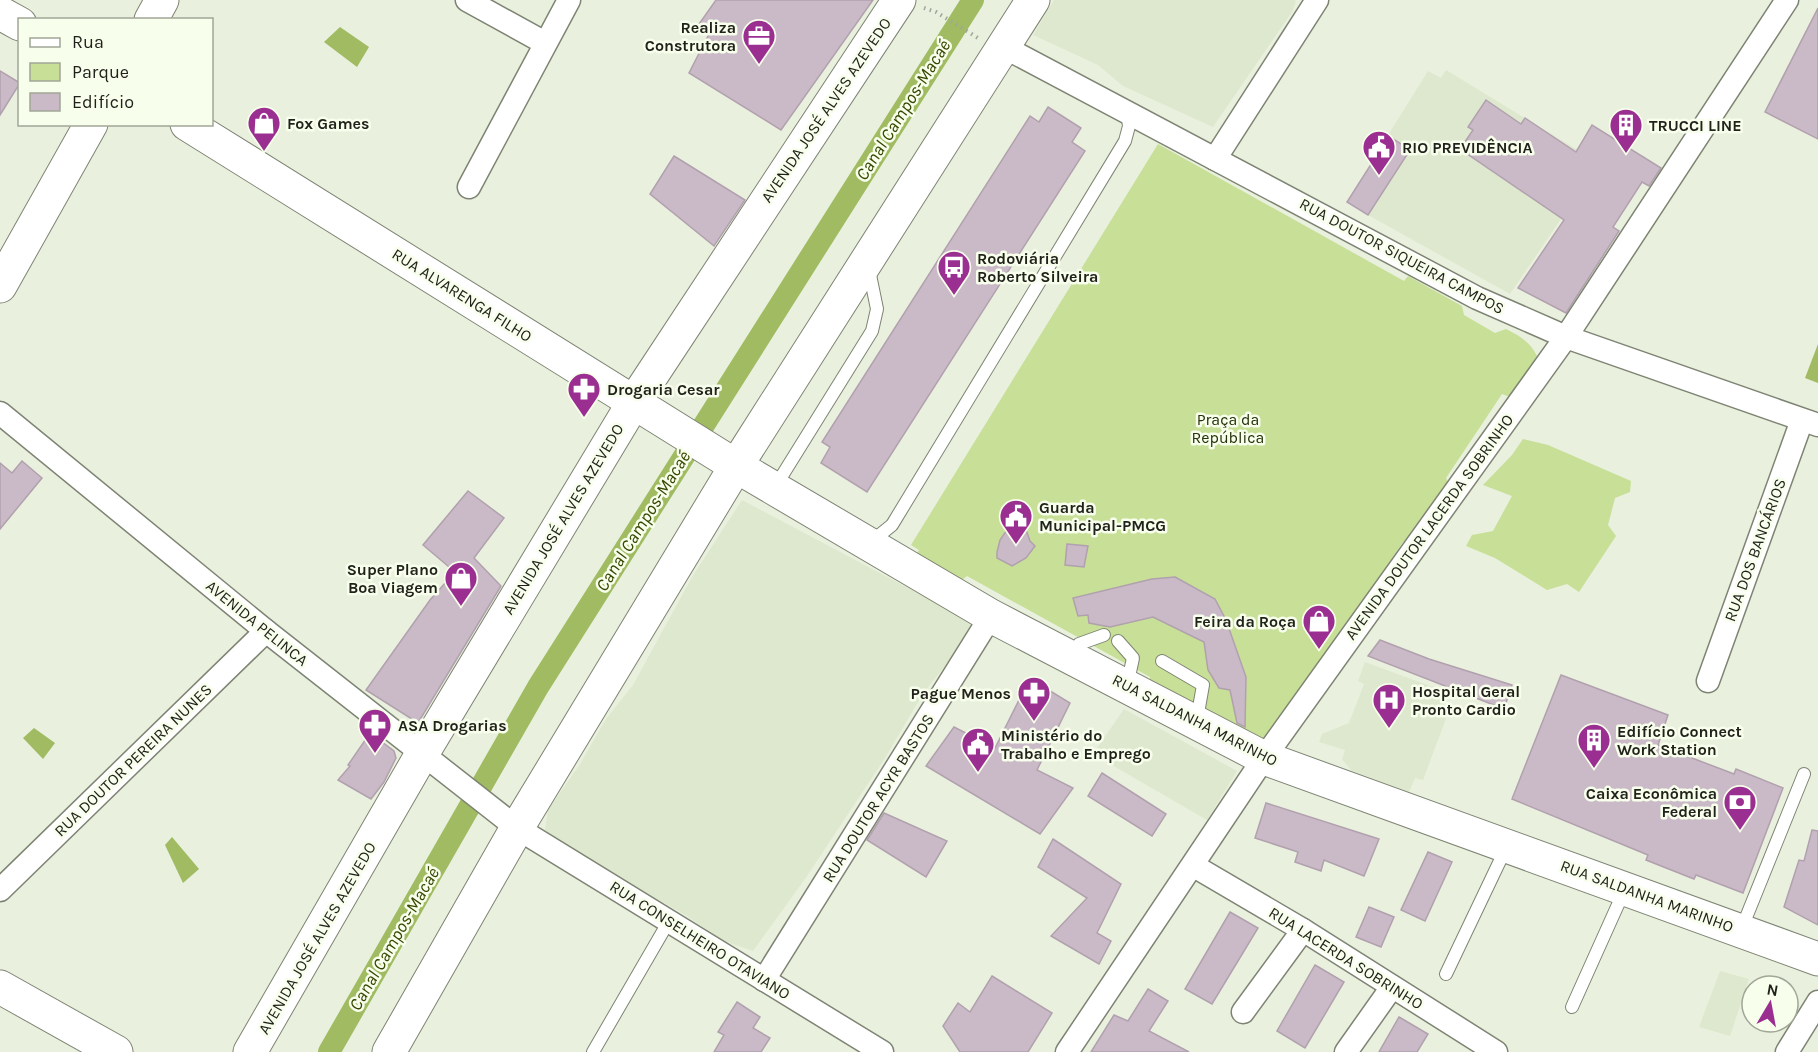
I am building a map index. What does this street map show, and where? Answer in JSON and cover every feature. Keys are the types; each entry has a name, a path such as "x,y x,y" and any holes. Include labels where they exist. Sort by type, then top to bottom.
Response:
{"main road":[{"path":"152,18 162,0"},
{"name":"AVENIDA JOSÉ ALVES AZEVEDO","path":"250,1052 422,754 633,402 899,0"},
{"path":"389,1052 517,828 736,466 868,261 990,42 1033,0"},
{"path":"0,13 18,23"},
{"path":"0,286 90,126"},
{"name":"RUA ALVARENGA FILHO","path":"190,126 736,466"},
{"name":"RUA SALDANHA MARINHO","path":"736,466 991,616 1264,758 1818,959"},
{"path":"0,987 116,1052"}],"street":[{"path":"467,0 545,43"},
{"path":"469,187 569,0"},
{"path":"1215,159 1317,0"},
{"name":"AVENIDA DOUTOR LACERDA SOBRINHO","path":"1067,1052 1194,866 1264,758 1566,336 1787,0"},
{"name":"RUA DOUTOR SIQUEIRA CAMPOS","path":"990,42 1477,298 1566,336 1810,422"},
{"name":"AVENIDA PELINCA","path":"0,413 266,631 517,828"},
{"name":"RUA DOS BANCÁRIOS","path":"1708,681 1810,422"},
{"name":"RUA DOUTOR ACYR BASTOS","path":"764,980 991,616"},
{"name":"RUA DOUTOR PEREIRA NUNES","path":"0,890 266,631"},
{"name":"RUA CONSELHEIRO OTAVIANO","path":"517,828 882,1052"},
{"name":"RUA LACERDA SOBRINHO","path":"1194,866 1303,930 1392,987 1464,1044 1496,1052"},
{"path":"1243,1012 1303,930"},
{"path":"1346,1052 1392,987"},
{"path":"1787,1052 1818,1002"}],"lane":[{"path":"868,543 880,537 892,525 1125,141 1129,126 1127,112"},
{"path":"775,488 872,331 877,309 868,261"},
{"path":"1069,656 1079,644 1104,635"},
{"path":"1118,641 1133,658 1127,687"},
{"path":"1162,661 1203,685 1196,722"},
{"path":"1741,931 1803,774"},
{"path":"1446,974 1508,845"},
{"path":"1572,1007 1626,888"},
{"path":"593,1052 669,921"}],"path":[{"path":"936,12 990,42"}],"shaded area":[{"path":"1054,0 1296,1 1292,12 1213,127 1123,86 1098,65 1033,35"},
{"path":"340,27 369,47 357,67 324,42"},
{"path":"1446,70 1599,163 1510,294 1368,215 1410,150 1388,135 1428,71 1441,78"},
{"path":"1818,344 1818,383 1805,378"},
{"path":"742,500 938,604 976,628 924,692 885,758 805,879 753,951 724,941 687,916 562,845 545,830 548,810 580,764 606,719 633,685 692,577"},
{"name":"Hospital Geral Pronto Cardio","path":"1365,662 1449,693 1442,710 1448,713 1423,780 1415,778 1409,792 1352,771 1342,759 1345,750 1319,742 1322,734 1349,723 1364,684 1358,681"},
{"path":"1124,709 1237,771 1207,820 1093,754"},
{"path":"34,728 55,743 43,759 23,738"},
{"path":"172,837 199,869 183,883 165,845"},
{"path":"1720,971 1740,977 1740,1006 1730,1036 1699,1027"}],"green space":[{"name":"Praça da República","path":"1158,144 1404,281 1408,276 1462,306 1464,315 1495,333 1506,329 1516,334 1528,343 1537,356 1534,367 1510,397 1502,394 1446,478 1449,484 1410,539 1403,542 1269,742 1150,682 1150,677 967,576 958,583 921,562 917,553 919,550 911,545"},
{"path":"1523,439 1548,445 1631,481 1630,492 1615,498 1608,525 1616,536 1579,592 1567,584 1547,590 1495,558 1466,546 1472,535 1493,531 1512,496 1483,485 1512,455"}],"building":[{"name":"Realiza Construtora","path":"716,0 873,0 781,130 689,73 710,32 699,24"},
{"path":"1818,8 1818,139 1765,112"},
{"path":"0,71 18,82 18,86 0,115"},
{"path":"1486,100 1521,124 1525,118 1576,152 1592,125 1661,168 1649,186 1642,182 1613,227 1619,231 1566,313 1518,288 1564,220 1460,149 1473,130 1468,127"},
{"name":"Rodoviária Roberto Silveira","path":"1048,107 1081,128 1072,142 1085,151 867,492 821,463 830,447 822,442 1030,116 1039,122"},
{"name":"RIO PREVIDÊNCIA","path":"1389,136 1410,150 1368,215 1347,202"},
{"path":"674,156 745,200 714,246 650,194"},
{"path":"22,461 42,478 0,529 0,463 12,473"},
{"name":"Super Plano Boa Viagem","path":"468,491 504,518 474,558 501,586 418,723 366,690 430,600 455,572 423,545"},
{"name":"Guarda Municipal-PMCG","path":"1011,524 1025,527 1030,541 1035,546 1026,558 1012,566 997,558 1000,540"},
{"path":"1067,544 1088,546 1084,567 1065,565"},
{"path":"1175,577 1215,599 1226,620 1246,677 1245,727 1237,723 1230,690 1219,688 1208,670 1204,642 1153,617 1110,627 1089,623 1088,615 1078,616 1073,598 1152,579"},
{"path":"1380,640 1429,659 1512,685 1504,709 1368,656"},
{"name":"Edifício Connect Work Station","path":"1561,675 1668,715 1658,745 1734,774 1736,769 1783,788 1743,893 1696,875 1694,879 1646,860 1648,855 1512,799"},
{"path":"1042,686 1070,703 1037,770 1073,788 1040,834 926,766 954,727 995,748 1023,692"},
{"path":"370,733 394,751 396,758 384,782 371,799 338,780 350,766 348,765"},
{"path":"1102,773 1166,814 1152,836 1088,796"},
{"path":"1266,803 1379,839 1364,876 1324,860 1321,871 1295,862 1298,852 1255,838"},
{"path":"884,813 947,841 926,877 867,840"},
{"path":"1812,830 1818,831 1818,925 1784,907 1799,860 1804,861"},
{"path":"1053,839 1121,884 1097,933 1111,941 1099,964 1051,936 1087,898 1038,867"},
{"path":"1428,852 1452,862 1425,921 1401,910"},
{"path":"1369,907 1394,917 1381,947 1356,937"},
{"path":"1230,912 1258,928 1212,1004 1185,989"},
{"path":"1315,965 1344,982 1305,1048 1277,1031"},
{"path":"992,976 1052,1013 1028,1052 960,1052 943,1026 958,1003 970,1012"},
{"path":"1148,989 1168,1001 1149,1031 1189,1052 1091,1052 1114,1015 1128,1021"},
{"path":"737,1002 760,1017 753,1028 770,1038 761,1052 714,1052 724,1035 718,1032"},
{"path":"1399,1017 1428,1034 1417,1052 1379,1052"}],"waterway":[{"name":"Canal Campos-Macaé","path":"329,1052 538,687 973,0"}],"place":[{"name":"Realiza Construtora","path":"759,65"},
{"name":"Fox Games","path":"264,152"},
{"name":"TRUCCI LINE","path":"1626,154"},
{"name":"RIO PREVIDÊNCIA","path":"1379,176"},
{"name":"Rodoviária Roberto Silveira","path":"954,296"},
{"name":"Drogaria Cesar","path":"584,418"},
{"name":"Guarda Municipal-PMCG","path":"1016,545"},
{"name":"Super Plano Boa Viagem","path":"461,607"},
{"name":"Feira da Roça","path":"1319,650"},
{"name":"Pague Menos","path":"1034,722"},
{"name":"Hospital Geral Pronto Cardio","path":"1389,729"},
{"name":"ASA Drogarias","path":"375,754"},
{"name":"Edifício Connect Work Station","path":"1594,769"},
{"name":"Ministério do Trabalho e Emprego","path":"978,773"},
{"name":"Caixa Econômica Federal","path":"1740,831"}]}
